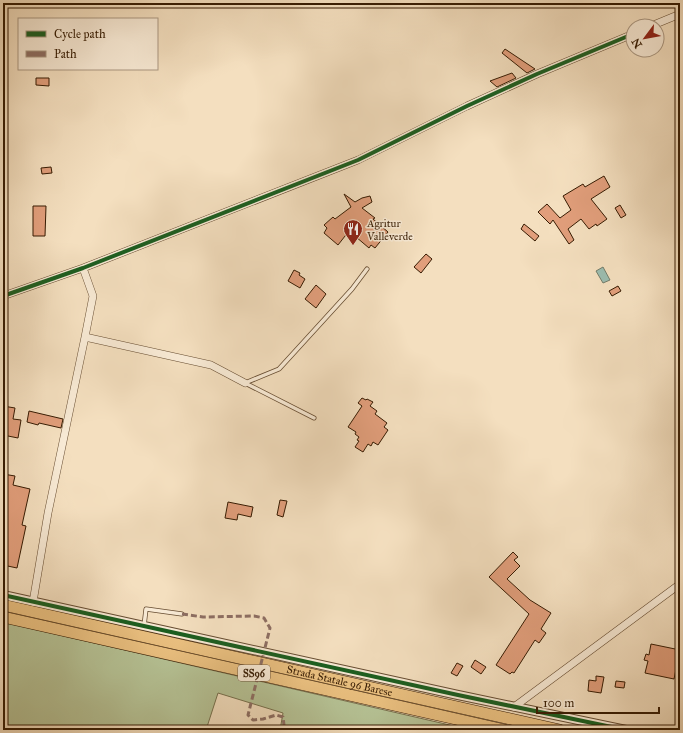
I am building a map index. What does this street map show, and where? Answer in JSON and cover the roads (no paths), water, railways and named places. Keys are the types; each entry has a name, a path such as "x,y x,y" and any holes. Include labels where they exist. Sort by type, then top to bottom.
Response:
{"highway":[{"name":"Strada Statale 96 Barese","path":"3,605 560,730"},
{"name":"Strada Statale 96 Barese","path":"3,617 505,730"}],"street":[{"path":"665,20 680,14"},
{"path":"3,296 83,268 358,160 467,106 625,37"},
{"path":"33,602 48,513 86,337 93,296 83,268"},
{"path":"86,337 211,365 245,383"},
{"path":"514,706 680,584"},
{"path":"3,595 458,695 626,730"}],"lane":[{"path":"245,383 279,370 352,289 367,269"},
{"path":"245,383 314,418"},
{"path":"144,626 146,608 182,614"}],"place":[{"name":"Agritur Valleverde","path":"353,246"}]}
